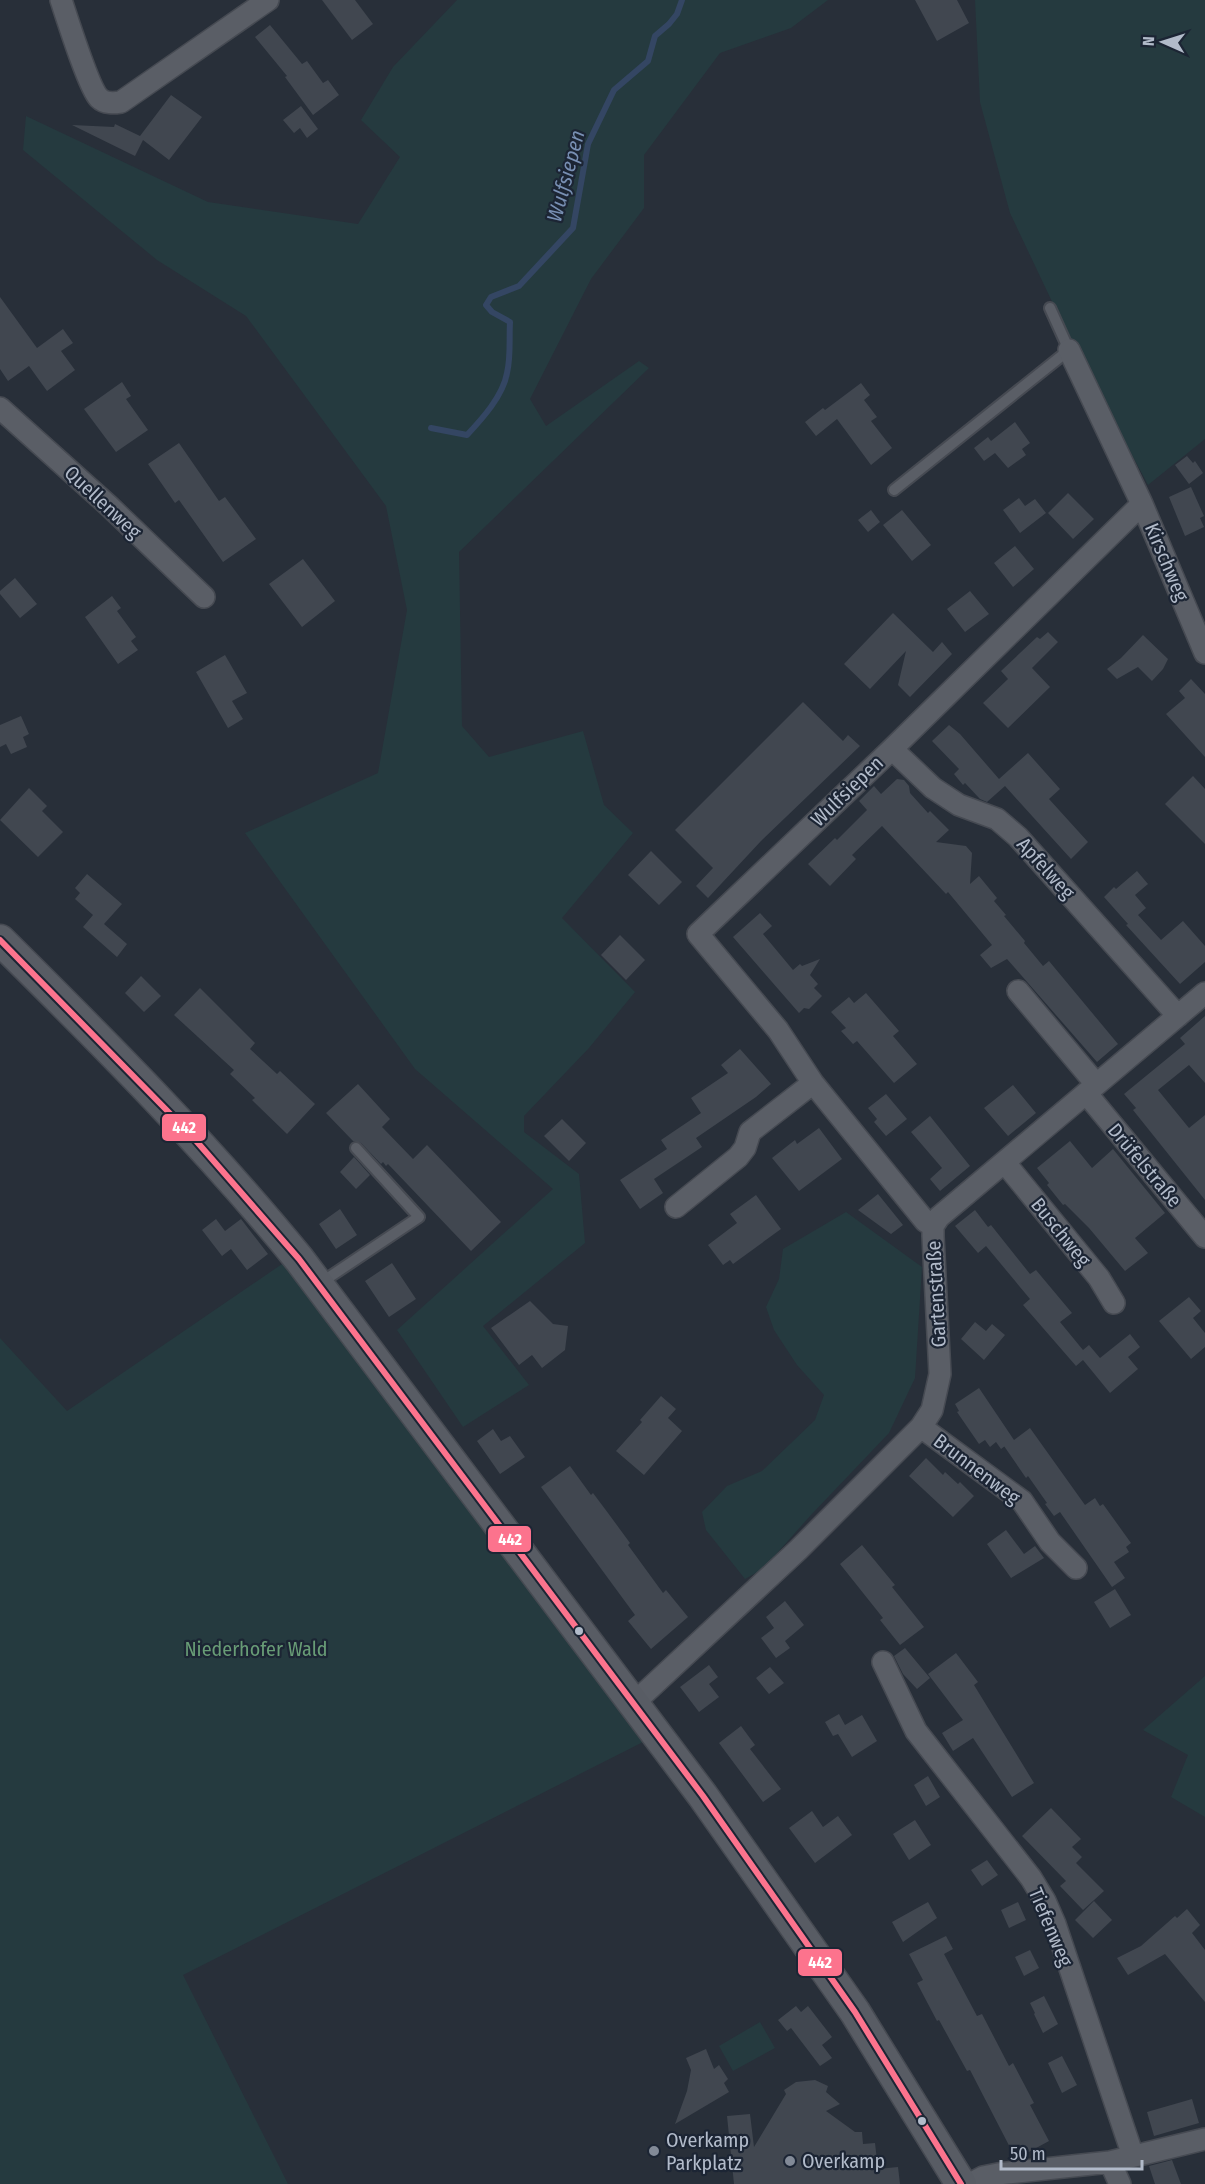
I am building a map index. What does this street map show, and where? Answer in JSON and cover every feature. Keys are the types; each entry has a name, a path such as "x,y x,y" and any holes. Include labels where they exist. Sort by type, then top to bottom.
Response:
{"main road":[{"path":"0,940 153,1093 253,1202 318,1285 703,1796 855,2012 961,2184"}],"street":[{"path":"61,0 91,83 99,98 111,104 121,102 268,0"},
{"path":"1069,350 1142,504"},
{"name":"Quellenweg","path":"0,408 109,506 204,597"},
{"name":"Kirschweg","path":"1142,504 1205,653"},
{"name":"Wulfsiepen","path":"933,1226 925,1221 813,1083 778,1030 699,934 1142,504"},
{"name":"Apfelweg","path":"892,749 933,788 959,805 997,819 1018,837 1178,1016"},
{"name":"Drüfelstraße","path":"1018,991 1205,1237"},
{"name":"Gartenstraße","path":"634,1703 798,1551 921,1427 932,1410 940,1374 933,1226 939,1217 1205,993"},
{"path":"676,1207 738,1157 745,1148 750,1132 813,1083"},
{"name":"Buschweg","path":"1005,1163 1099,1278 1114,1303"},
{"name":"Brunnenweg","path":"921,1427 1022,1501 1050,1542 1076,1568"},
{"name":"Tiefenweg","path":"883,1662 916,1731 1031,1878 1044,1901 1055,1924 1133,2156"},
{"path":"970,2184 983,2177 998,2174 1110,2162 1205,2139"},
{"path":"1110,2162 1120,2184"}],"lane":[{"path":"894,490 1069,350 1050,308"},
{"path":"318,1285 419,1217 356,1148"}],"green space":[{"path":"457,0 828,0 791,28 720,53 644,155 644,208 591,279 530,399 546,426 639,361 649,368 459,552 462,726 489,757 583,731 604,805 633,833 562,918 635,992 589,1048 524,1116 524,1132 579,1174 585,1243 483,1326 529,1385 463,1427 397,1330 553,1189 415,1069 245,833 378,773 407,610 386,506 246,316 157,260 23,150 26,116 208,202 358,224 400,157 361,120 393,67"},
{"path":"975,0 1205,0 1205,439 1148,485 1065,329 1010,213 980,102"},
{"path":"846,1212 922,1267 915,1378 889,1433 763,1569 745,1579 706,1530 702,1512 727,1486 762,1471 815,1420 824,1395 797,1365 774,1330 766,1307 779,1279 783,1249"},
{"name":"Niederhofer Wald","path":"285,1262 645,1741 183,1975 288,2184 0,2184 0,1338 67,1411"},
{"path":"1205,1676 1205,1817 1171,1797 1188,1755 1143,1730"},
{"path":"760,2022 775,2048 733,2071 719,2046"}],"building":[{"path":"322,0 355,0 373,24 352,40"},
{"path":"915,0 957,0 969,23 937,41"},
{"path":"270,25 302,64 307,61 323,83 328,80 339,95 313,115 285,77 287,76 255,37"},
{"path":"171,95 202,117 169,160 143,140 135,156 72,125 114,127 115,124 140,136"},
{"path":"301,106 318,129 307,138 300,128 294,133 283,120"},
{"path":"0,297 37,348 63,329 73,343 61,351 75,370 47,391 29,366 8,381 0,369"},
{"path":"122,382 131,396 126,399 148,430 116,452 84,409"},
{"path":"861,383 870,395 864,400 877,417 871,421 892,448 871,465 837,419 816,436 805,422"},
{"path":"1015,422 1030,443 1022,449 1026,455 1008,468 995,453 984,461 974,448 988,437 991,441"},
{"path":"179,443 219,501 225,497 256,539 223,562 179,500 175,503 148,464"},
{"path":"1187,456 1193,463 1195,461 1203,473 1189,484 1175,465"},
{"path":"1191,487 1204,516 1200,518 1204,527 1185,536 1169,497"},
{"path":"1068,493 1094,519 1073,539 1048,513"},
{"path":"1019,498 1025,506 1035,499 1046,513 1020,533 1003,510"},
{"path":"871,510 880,522 868,532 858,520"},
{"path":"902,510 931,545 912,561 883,525"},
{"path":"1015,546 1034,569 1013,587 994,563"},
{"path":"303,559 335,601 302,627 269,584"},
{"path":"15,578 37,604 20,618 0,594 0,591"},
{"path":"970,591 989,614 965,632 947,609"},
{"path":"112,596 121,608 117,611 136,637 131,641 138,650 118,664 85,617"},
{"path":"893,613 933,652 942,642 952,654 910,697 898,685 906,651 870,689 844,664"},
{"path":"1048,632 1058,642 1032,668 1050,687 1008,728 983,703 1008,679 1001,671 1037,637 1040,639"},
{"path":"1143,635 1168,659 1163,669 1152,681 1138,667 1117,679 1107,669"},
{"path":"225,655 247,693 232,701 243,719 228,728 196,672"},
{"path":"1191,679 1205,694 1205,757 1166,714 1185,698 1179,691"},
{"path":"803,702 843,741 848,735 860,746 761,841 708,898 696,886 713,868 675,830"},
{"path":"21,716 29,734 23,737 27,747 11,754 6,744 0,747 0,725"},
{"path":"949,725 960,734 999,779 1028,753 1060,789 1049,799 1088,842 1071,859 1005,786 987,802 980,799 965,783 963,785 954,774 959,769 932,741"},
{"path":"1193,776 1205,789 1205,844 1165,804"},
{"path":"897,779 904,780 909,786 910,793 928,813 930,811 949,830 936,842 966,846 972,853 970,884 979,876 997,898 994,901 1006,915 1004,916 1043,966 1049,961 1118,1044 1097,1062 1007,959 991,968 980,955 992,945 948,892 946,894 882,826 852,855 856,859 830,886 808,864 835,838 837,840 867,810 859,801 874,786 881,794"},
{"path":"29,788 47,806 42,811 63,832 38,857 0,820"},
{"path":"651,851 682,882 659,905 628,875"},
{"path":"1137,871 1148,884 1135,895 1146,908 1138,915 1161,940 1183,921 1205,946 1205,962 1180,984 1126,925 1128,924 1104,897"},
{"path":"87,874 122,904 104,924 127,944 117,957 83,927 93,915 75,899 80,893 75,888"},
{"path":"760,913 772,926 763,934 793,970 800,964 802,966 820,959 810,975 818,984 814,988 822,996 809,1009 804,1008 799,1013 733,937"},
{"path":"620,935 645,960 626,980 601,955"},
{"path":"141,976 161,996 144,1012 125,993"},
{"path":"200,988 255,1043 250,1049 277,1074 280,1071 315,1104 287,1134 252,1100 255,1098 230,1074 234,1070 174,1015"},
{"path":"866,993 899,1031 893,1036 917,1064 894,1083 857,1041 853,1044 841,1031 846,1028 831,1012 849,997 854,1003"},
{"path":"1205,1016 1205,1083 1189,1065 1158,1090 1189,1128 1205,1115 1205,1200 1133,1110 1136,1108 1124,1094 1185,1044 1180,1038"},
{"path":"740,1049 771,1084 696,1138 702,1147 654,1179 663,1193 640,1209 620,1180 667,1149 661,1140 701,1113 691,1098 728,1073 721,1065"},
{"path":"358,1084 390,1119 382,1127 413,1159 427,1145 501,1222 471,1251 388,1164 386,1166 383,1162 381,1164 361,1143 353,1141 326,1113"},
{"path":"1013,1085 1036,1113 1008,1136 984,1108"},
{"path":"886,1094 907,1119 886,1136 874,1122 877,1119 868,1108"},
{"path":"930,1116 970,1166 940,1191 930,1179 942,1168 911,1132"},
{"path":"562,1119 586,1143 569,1161 544,1136"},
{"path":"819,1128 842,1159 799,1191 772,1158 795,1140 797,1144"},
{"path":"1070,1141 1092,1168 1113,1149 1165,1213 1135,1238 1148,1253 1125,1271 1089,1228 1065,1204 1063,1205 1037,1168"},
{"path":"354,1157 370,1175 356,1189 340,1172"},
{"path":"878,1194 903,1225 891,1234 858,1210"},
{"path":"756,1195 781,1229 733,1264 730,1260 723,1265 708,1245 737,1223 730,1214"},
{"path":"340,1209 357,1235 336,1249 319,1224"},
{"path":"975,1210 988,1227 991,1225 1030,1274 1036,1270 1072,1313 1060,1322 1083,1350 1089,1345 1100,1358 1130,1334 1140,1347 1128,1357 1138,1369 1110,1393 1083,1360 1076,1366 1023,1305 1030,1299 986,1246 978,1253 955,1226"},
{"path":"216,1219 225,1231 241,1219 268,1254 247,1270 231,1249 222,1256 202,1230"},
{"path":"392,1263 416,1299 389,1317 365,1281"},
{"path":"1189,1297 1201,1311 1193,1318 1205,1333 1205,1347 1191,1359 1159,1321"},
{"path":"530,1301 553,1324 568,1326 565,1350 542,1368 532,1355 519,1365 491,1328"},
{"path":"975,1322 986,1331 992,1324 1005,1335 984,1360 961,1339"},
{"path":"979,1388 1014,1440 1030,1428 1085,1505 1095,1498 1100,1506 1103,1504 1131,1543 1126,1547 1129,1552 1114,1562 1125,1578 1112,1587 1060,1512 1054,1516 1028,1476 1026,1478 1004,1446 1001,1449 996,1442 990,1447 985,1440 979,1444 957,1412 959,1411 955,1404"},
{"path":"661,1396 676,1409 668,1418 682,1431 644,1475 616,1451"},
{"path":"493,1429 501,1441 510,1436 525,1457 500,1474 477,1441"},
{"path":"926,1458 943,1475 945,1472 958,1484 960,1482 974,1496 953,1517 909,1476"},
{"path":"570,1466 630,1543 628,1545 663,1593 666,1590 688,1617 651,1649 628,1621 635,1615 541,1487"},
{"path":"1006,1530 1024,1554 1035,1546 1044,1558 1011,1578 987,1544"},
{"path":"862,1545 895,1585 892,1587 924,1627 900,1645 880,1620 883,1618 840,1564"},
{"path":"1115,1589 1131,1615 1110,1628 1094,1602"},
{"path":"785,1601 804,1625 785,1641 790,1648 776,1658 761,1638 774,1628 766,1617"},
{"path":"905,1648 930,1678 917,1689 903,1674 894,1656"},
{"path":"956,1653 978,1682 974,1685 1034,1783 1012,1797 973,1738 953,1751 942,1733 963,1720 928,1674"},
{"path":"709,1665 718,1677 709,1684 719,1697 699,1712 680,1687"},
{"path":"770,1667 784,1683 769,1694 756,1678"},
{"path":"839,1714 845,1725 862,1715 877,1741 852,1757 838,1734 833,1736 825,1722"},
{"path":"741,1726 755,1745 750,1749 781,1789 763,1802 719,1743"},
{"path":"928,1776 940,1797 926,1806 914,1785"},
{"path":"1051,1808 1081,1839 1072,1847 1082,1857 1076,1863 1104,1891 1083,1910 1060,1886 1066,1881 1022,1836"},
{"path":"812,1811 823,1827 838,1816 852,1835 815,1863 789,1828"},
{"path":"915,1820 931,1845 909,1860 893,1834"},
{"path":"987,1860 998,1875 982,1886 971,1870"},
{"path":"1094,1901 1112,1920 1093,1938 1075,1920"},
{"path":"928,1902 937,1918 903,1942 892,1922"},
{"path":"1018,1902 1026,1920 1009,1928 1001,1910"},
{"path":"1187,1909 1200,1925 1192,1933 1205,1950 1205,2002 1165,1954 1128,1975 1117,1958 1141,1946 1175,1916 1177,1918"},
{"path":"946,1936 953,1949 944,1954 977,2016 982,2014 1009,2066 1013,2063 1034,2103 1030,2105 1049,2141 1016,2159 970,2070 967,2071 917,1983 923,1980 909,1954"},
{"path":"1030,1950 1039,1968 1024,1976 1015,1957"},
{"path":"1044,1996 1058,2024 1043,2033 1030,2003"},
{"path":"796,2006 801,2012 808,2006 832,2037 822,2045 832,2058 820,2066 791,2028 787,2031 778,2020"},
{"path":"706,2049 714,2069 719,2065 728,2079 724,2083 729,2092 675,2124 687,2091 691,2070 686,2058"},
{"path":"1062,2056 1077,2085 1062,2093 1048,2063"},
{"name":"Overkamp","path":"815,2080 828,2086 826,2092 840,2104 826,2111 855,2132 862,2132 863,2144 875,2143 878,2169 898,2167 900,2184 734,2184 727,2116 750,2114 754,2147 786,2094 784,2090 796,2082"},
{"path":"1192,2099 1199,2123 1154,2136 1147,2112"},
{"path":"1172,2160 1181,2184 1155,2184 1149,2166"}],"waterway":[{"name":"Wulfsiepen","path":"431,428 467,435 497,399 505,382 508,367 510,322 492,312 486,305 491,297 519,286 573,228 588,144 614,90 648,61 655,36 677,14 682,0"}],"transit line":[{"name":"442","path":"0,940 191,1135 299,1259 703,1796 855,2012 961,2184"}],"place":[{"name":"Overkamp Parkplatz","path":"654,2151"},
{"name":"Overkamp","path":"790,2161"}]}
